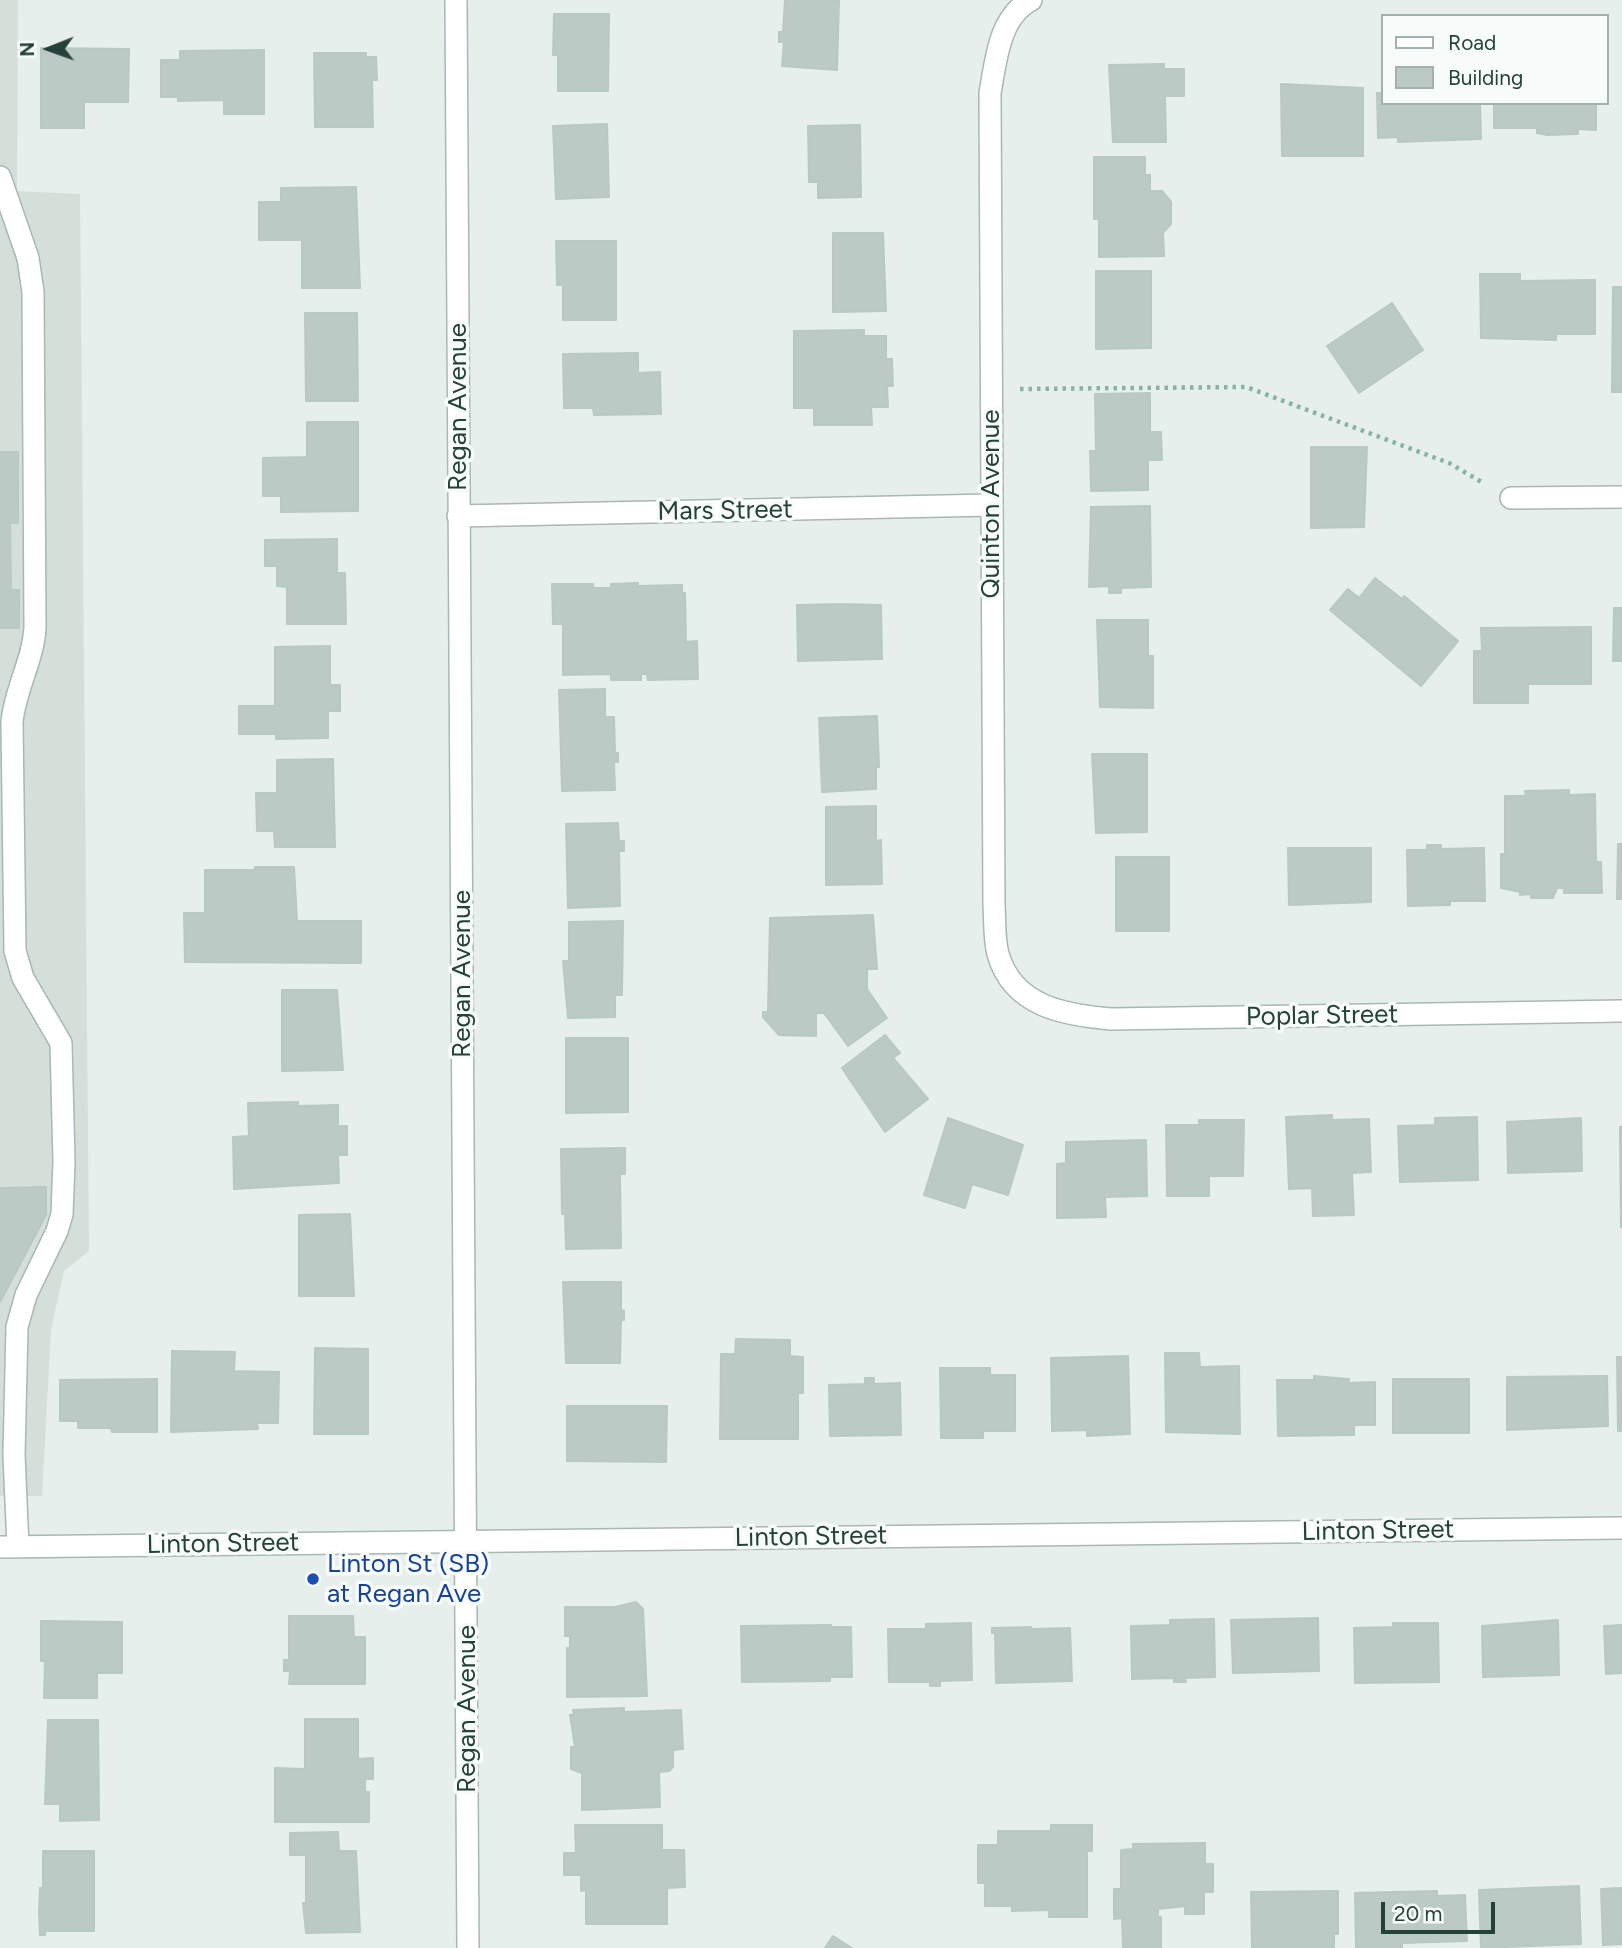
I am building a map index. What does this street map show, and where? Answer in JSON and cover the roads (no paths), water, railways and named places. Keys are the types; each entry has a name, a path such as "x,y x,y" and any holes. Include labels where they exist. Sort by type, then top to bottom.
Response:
{"street":[{"name":"Regan Avenue","path":"456,0 468,1948"},
{"name":"Quinton Avenue","path":"1024,4 998,44 990,93 991,505 994,905 998,954 1009,978 1027,995"},
{"path":"0,177 28,258 33,292 35,628 34,645 13,708 12,722 15,951 23,978 61,1042 64,1162 62,1214 47,1254 23,1303 17,1327 9,1547"},
{"path":"1511,498 1622,497"},
{"name":"Mars Street","path":"458,516 991,505"},
{"name":"Poplar Street","path":"1027,995 1047,1009 1111,1019 1622,1011"},
{"name":"Linton Street","path":"9,1547 1622,1528"}],"place":[{"name":"Linton St (SB) at Regan Ave","path":"313,1579"}]}
